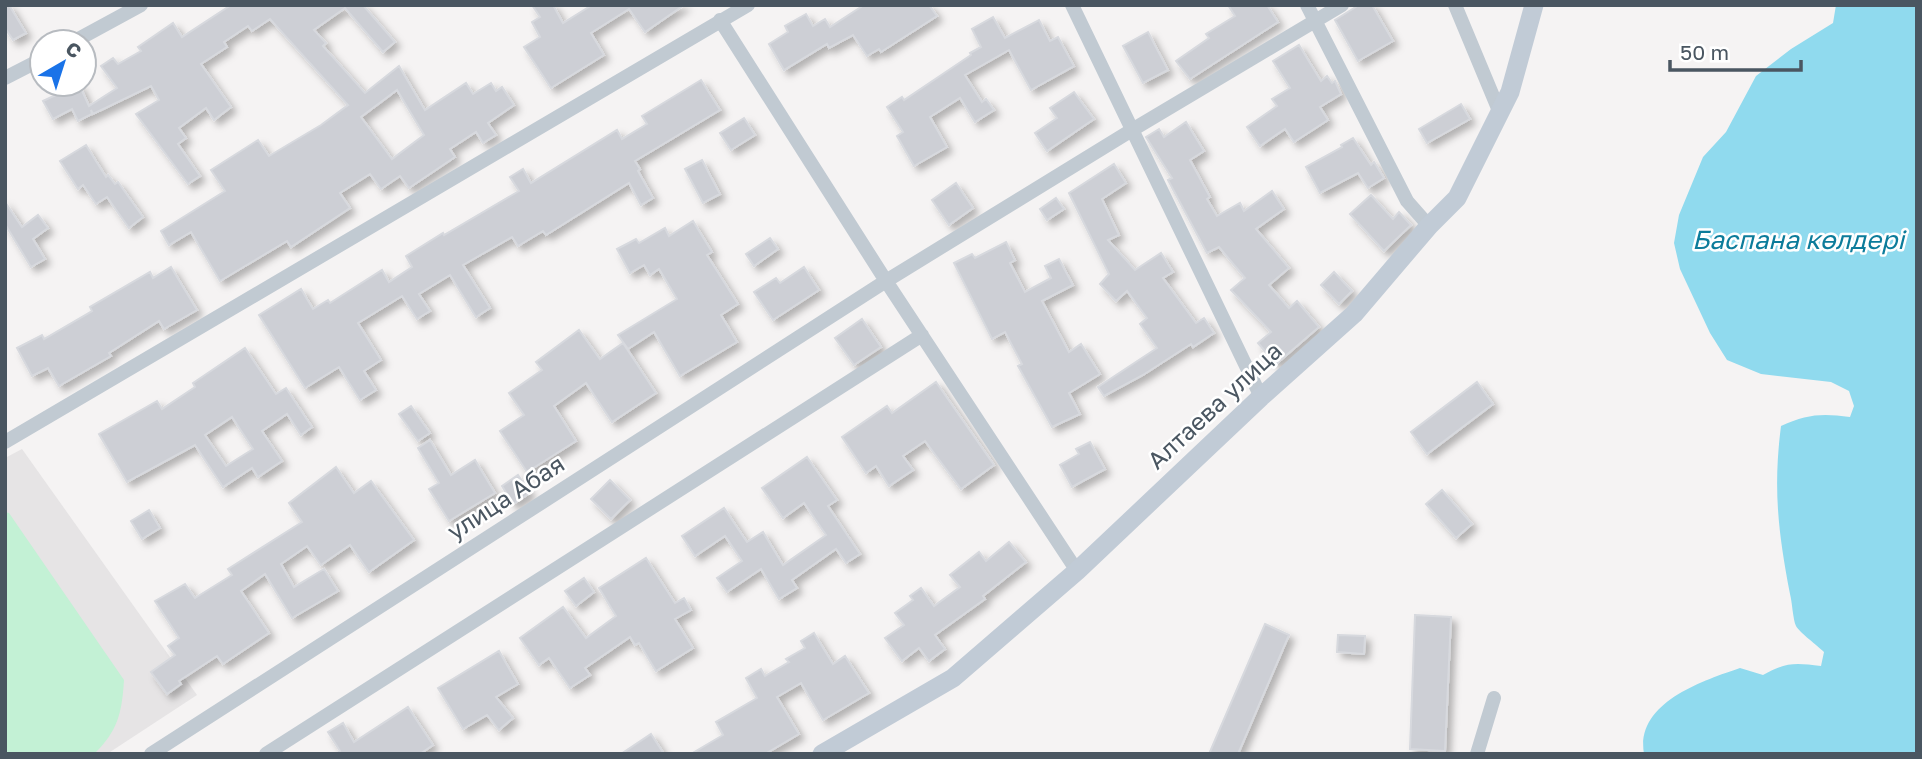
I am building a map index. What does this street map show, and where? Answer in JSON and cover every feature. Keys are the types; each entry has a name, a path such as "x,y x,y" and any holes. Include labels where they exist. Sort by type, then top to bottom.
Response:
{"main road":[{"name":"Алтаева улица","path":"822,754 953,678 1077,571 1261,397 1354,314 1429,226 1457,198 1510,92 1534,5"}],"street":[{"path":"98,28 141,5"},
{"path":"5,442 748,5"},
{"path":"1072,5 1261,397"},
{"path":"1307,5 1408,201 1429,226"},
{"name":"улица Абая","path":"151,754 886,281 1342,5"},
{"path":"1455,5 1500,113"},
{"path":"720,20 886,281 1077,571"},
{"path":"5,78 28,66"},
{"path":"266,754 922,335"},
{"path":"1477,754 1494,698"}],"shaded area":[{"path":"22,449 197,695 107,754 5,754 5,458"}],"green space":[{"path":"5,512 9,513 124,680 122,702 114,729 94,754 5,754"}],"water":[{"name":"Баспана көлдері","path":"1836,5 1917,5 1917,754 1644,754 1644,736 1650,721 1660,708 1691,687 1740,668 1763,675 1791,664 1821,666 1824,652 1796,626 1782,550 1777,490 1781,426 1815,416 1850,417 1854,406 1849,391 1831,382 1761,374 1727,360 1710,333 1680,269 1674,243 1679,215 1703,157 1726,132 1756,76 1791,49 1833,23"}],"building":[{"path":"5,5 9,5 26,33 13,40 5,28"},
{"path":"231,5 363,5 395,42 383,52 345,8 314,30 326,43 323,46 365,93 399,66 425,110 466,83 473,94 491,83 496,91 502,87 514,105 488,123 496,135 483,143 476,132 450,149 455,157 409,188 400,176 381,189 370,174 340,193 350,208 291,247 287,241 220,281 191,232 169,245 161,231 225,191 211,170 258,140 269,156 321,125 348,105 270,19 252,31 248,26 224,42 227,47 201,64 231,107 214,120 206,108 179,128 186,138 178,144 200,176 188,184 136,114 159,100 151,86 93,114 91,110 92,114 78,121 72,109 53,119 43,101 49,98 85,98 89,106 117,88 101,66 113,58 118,64 141,51 138,47 173,23 182,37","holes":["397,90 424,135 392,159 361,117"]},
{"path":"532,5 553,5 563,23 592,5 684,5 645,32 629,9 591,33 604,55 551,88 524,47 540,37 532,22 540,17"},
{"path":"864,5 929,5 937,16 881,52 879,49 867,56 853,35 829,48 827,44 784,70 769,44 788,32 785,26 806,14 813,26 825,19 830,27"},
{"path":"1228,5 1267,5 1278,22 1190,79 1176,61 1209,38 1206,34 1235,16"},
{"path":"1359,5 1372,5 1393,41 1358,61 1335,20"},
{"path":"993,17 1005,38 1039,20 1050,41 1058,37 1074,66 1031,90 1009,50 965,75 982,102 986,99 994,110 975,122 960,98 930,117 947,147 914,166 897,136 903,132 887,107 902,97 904,100 981,47 972,29"},
{"path":"1148,32 1168,70 1143,83 1123,46"},
{"path":"1299,45 1321,81 1327,76 1332,83 1335,81 1341,94 1320,107 1328,120 1294,142 1285,129 1260,146 1247,127 1277,106 1272,99 1290,88 1273,61"},
{"path":"701,80 720,110 635,161 653,198 641,205 629,183 546,235 543,231 518,246 512,237 463,265 490,308 476,317 450,275 419,294 430,311 417,319 402,296 358,323 381,360 364,371 376,390 360,400 339,367 305,388 259,315 301,289 313,309 328,300 330,303 382,270 389,282 412,267 406,256 519,191 510,177 523,169 531,183 617,130 622,139 647,124 642,116"},
{"path":"1074,92 1094,119 1047,151 1035,133 1057,118 1050,108"},
{"path":"1461,104 1470,119 1427,143 1419,129"},
{"path":"744,118 755,135 731,150 720,133"},
{"path":"1186,122 1204,151 1190,160 1217,216 1240,203 1244,211 1272,191 1284,209 1256,229 1289,268 1269,285 1289,308 1297,301 1319,327 1276,364 1258,343 1271,332 1231,290 1245,278 1219,247 1207,253 1168,180 1172,178 1146,137 1159,129 1164,137"},
{"path":"1353,138 1371,165 1374,162 1384,178 1368,188 1358,173 1320,193 1306,167"},
{"path":"86,145 106,177 108,175 115,184 118,182 143,217 129,228 107,197 96,204 83,185 78,189 60,161"},
{"path":"702,160 720,194 703,203 685,169"},
{"path":"1114,164 1126,183 1102,199 1119,235 1108,240 1135,270 1161,253 1173,272 1163,278 1196,323 1204,318 1214,333 1104,396 1098,387 1157,348 1140,324 1147,318 1127,291 1116,301 1100,284 1109,274 1069,193"},
{"path":"956,183 973,208 949,225 932,200"},
{"path":"1371,195 1393,219 1399,212 1411,225 1384,251 1350,214"},
{"path":"1056,198 1064,209 1047,220 1040,209"},
{"path":"5,202 22,227 38,215 48,228 33,239 45,259 31,267 5,224"},
{"path":"693,221 712,252 707,255 738,304 721,315 737,342 680,376 654,332 628,349 618,335 677,299 659,269 650,275 644,265 630,273 617,249 636,239 639,243 665,228 669,236"},
{"path":"770,238 778,249 754,266 746,254"},
{"path":"1006,242 1015,260 1010,263 1025,292 1051,278 1045,266 1059,259 1073,285 1042,301 1069,352 1081,344 1100,374 1069,393 1080,414 1052,427 1018,366 1022,364 1005,332 992,339 954,263 972,254 975,258"},
{"path":"171,267 197,310 164,329 159,321 109,353 111,356 59,386 48,368 32,376 17,348 42,335 44,339 92,311 90,307 150,272 153,278"},
{"path":"804,267 819,290 773,320 754,292 776,278 780,283"},
{"path":"1334,272 1352,291 1339,304 1321,285"},
{"path":"862,319 881,347 854,365 835,338"},
{"path":"579,330 600,359 623,343 656,393 612,422 586,383 554,406 576,441 527,472 500,431 524,415 509,393 542,370 536,362"},
{"path":"245,348 276,394 286,388 312,427 301,435 287,414 262,431 282,461 258,477 252,468 223,487 195,445 127,482 99,434 157,401 162,409 195,387 193,383","holes":["232,417 253,449 226,466 205,435"]},
{"path":"936,382 994,465 961,489 925,441 903,456 913,470 889,486 876,466 866,473 842,437 887,406 892,413"},
{"path":"1477,382 1493,404 1427,454 1411,432"},
{"path":"411,406 430,433 418,441 399,414"},
{"path":"430,440 451,475 475,460 495,493 449,521 429,489 439,483 418,448"},
{"path":"1090,442 1105,469 1072,487 1060,465 1079,454 1076,449"},
{"path":"807,457 837,500 828,506 860,554 846,563 836,549 792,580 797,588 779,599 761,569 727,592 717,578 742,561 725,536 695,556 682,536 724,508 747,542 763,532 783,565 826,535 804,503 783,518 762,488"},
{"path":"336,467 354,493 371,481 414,540 369,572 350,545 321,565 307,546 281,564 294,587 324,569 338,591 292,618 265,574 241,591 269,633 223,664 217,656 179,681 181,684 167,694 151,672 175,655 168,646 179,638 155,601 185,584 195,598 232,575 228,569 302,522 289,503"},
{"path":"518,475 530,493 513,504 502,486"},
{"path":"610,480 630,500 611,519 591,499"},
{"path":"1442,490 1472,524 1456,538 1426,504"},
{"path":"149,510 160,528 142,539 131,521"},
{"path":"1009,542 1026,562 983,596 985,599 935,635 945,649 929,661 919,648 902,661 885,638 904,625 895,613 913,600 910,596 921,588 934,606 960,587 950,575 979,552 986,561"},
{"path":"646,558 675,603 684,598 691,610 675,619 693,648 656,671 639,643 635,645 630,637 585,668 590,675 570,688 549,658 539,665 520,638 563,607 586,638 616,616 599,588"},
{"path":"584,578 594,592 576,606 565,591"},
{"path":"1415,615 1451,617 1445,751 1410,749"},
{"path":"1265,624 1289,635 1238,754 1209,754"},
{"path":"814,633 833,664 845,656 869,693 823,720 801,683 777,697 799,734 765,754 691,754 723,735 716,722 757,698 746,678 761,669 765,676 789,662 786,659 805,648 801,641"},
{"path":"1338,635 1365,636 1364,654 1337,652"},
{"path":"499,651 518,684 496,697 513,718 499,730 487,715 463,729 438,688"},
{"path":"408,707 433,745 420,754 336,754 340,751 328,732 343,723 354,742"},
{"path":"651,734 664,754 621,754"}]}
